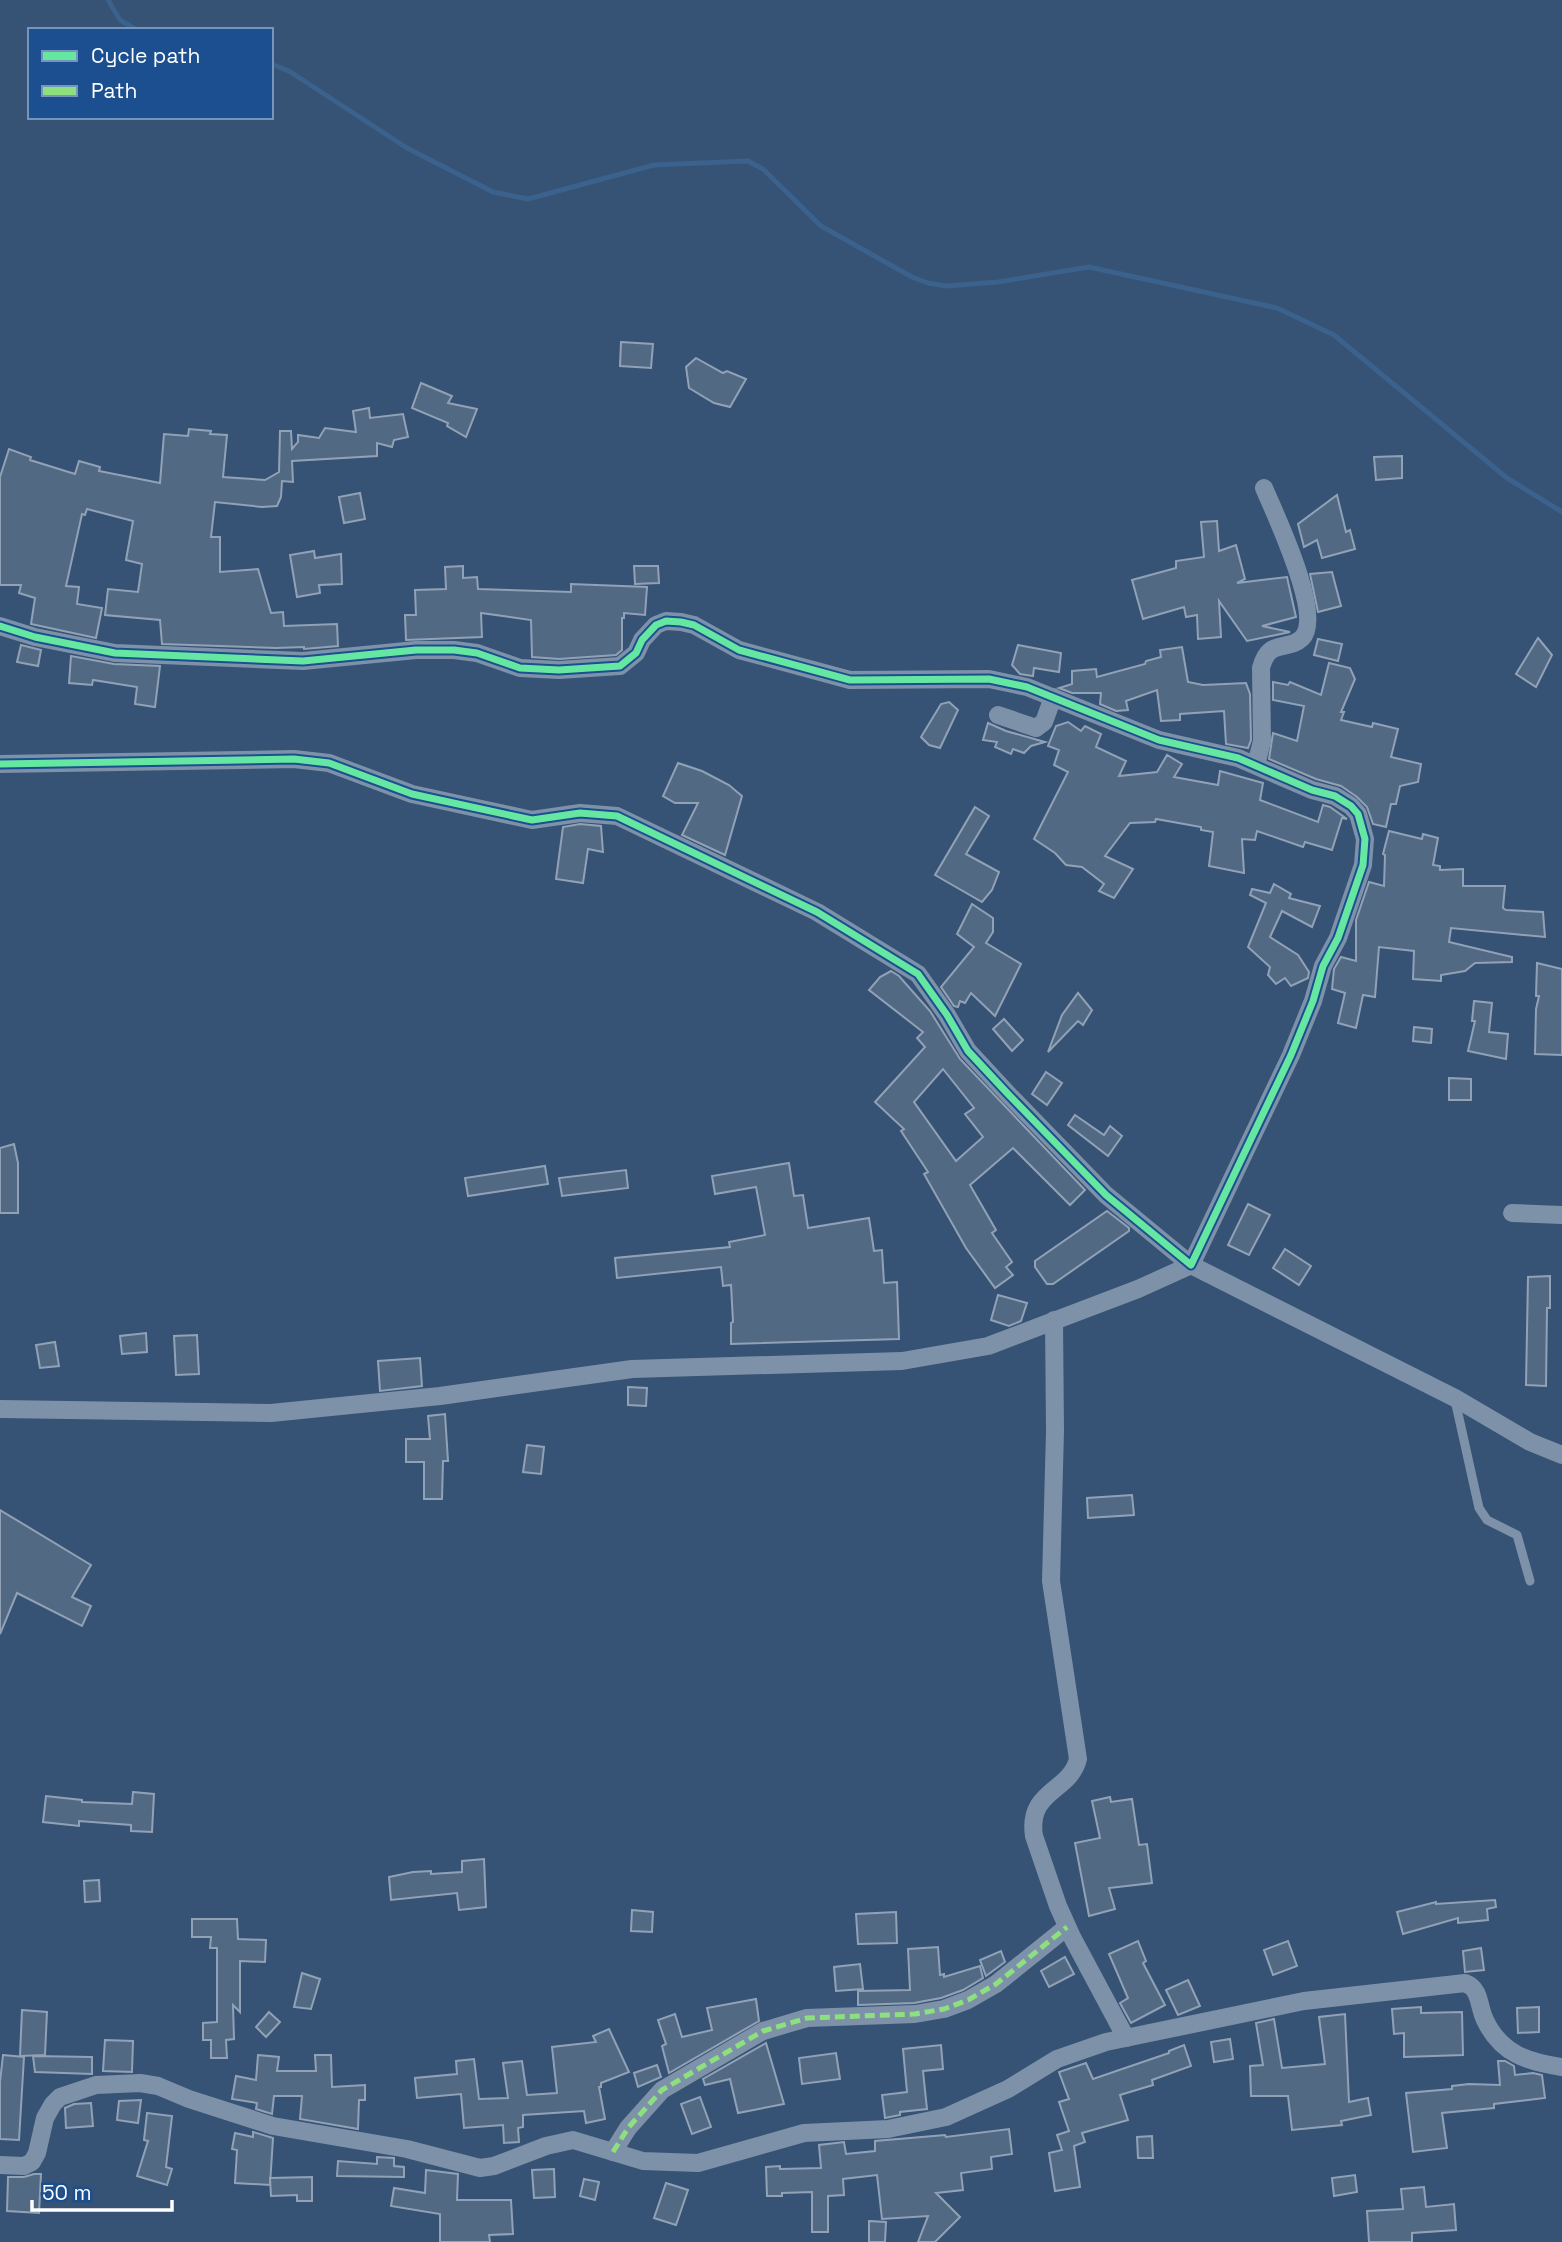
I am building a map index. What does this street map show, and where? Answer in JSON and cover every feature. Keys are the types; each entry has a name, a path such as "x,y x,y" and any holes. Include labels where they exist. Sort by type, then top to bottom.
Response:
{"street":[{"path":"1256,765 1262,741 1261,668 1264,656 1273,649 1301,638 1305,633 1308,617 1301,577 1264,488"},
{"path":"0,626 35,637 126,654 303,661 416,650 454,650 477,653 520,667 583,670 620,666 636,653 642,640 656,625 673,621 694,625 738,650 850,680 989,679 1027,687 1159,740 1238,758 1311,790 1335,796 1358,814 1365,850 1363,866 1351,902 1338,938 1323,967 1292,1055 1191,1265 1138,1289 988,1346 902,1361 632,1369 440,1396 271,1413 0,1409"},
{"path":"998,715 1036,728 1044,722 1053,697"},
{"path":"0,764 294,759 329,763 412,794 532,821 580,813 617,816 817,912 918,974 968,1051 1008,1094 1106,1195 1191,1265 1455,1398 1530,1442 1562,1455"},
{"path":"1512,1213 1562,1214"},
{"path":"1054,1320 1055,1432 1051,1581 1078,1759 1075,1769 1040,1803 1032,1823 1034,1836 1067,1927 1126,2038"},
{"path":"613,2152 628,2128 662,2090 764,2031 807,2018 915,2014 968,2000 996,1984 1067,1927"},
{"path":"0,2165 24,2166 32,2162 37,2154 45,2118 60,2096 96,2085 141,2083 158,2086 273,2126 407,2149 480,2168 494,2166 547,2146 573,2140 643,2161 698,2163 804,2133 888,2129 946,2117 1008,2089 1058,2059 1106,2042 1304,2001 1465,1983 1476,1990 1491,2032 1507,2047 1532,2063 1562,2067"}],"lane":[{"path":"1455,1398 1479,1508 1487,1520 1517,1535 1530,1581"}],"building":[{"path":"621,342 653,344 651,368 620,366"},
{"path":"696,358 723,373 727,371 746,379 730,407 714,403 689,388 686,367"},
{"path":"421,383 452,396 448,403 477,409 466,437 447,426 448,423 412,408"},
{"path":"369,408 370,418 403,414 408,437 394,440 392,447 377,443 377,456 292,461 293,482 282,481 281,497 277,506 215,502 211,537 220,537 220,572 258,569 271,613 283,612 284,626 337,624 338,646 304,649 162,644 160,620 105,615 108,589 138,592 142,564 126,560 133,521 87,509 85,515 82,514 66,586 79,587 77,604 102,608 96,638 31,624 35,598 19,593 21,585 0,585 0,477 9,449 31,457 30,460 75,474 79,461 100,467 99,471 160,483 164,434 188,436 189,429 211,431 210,434 227,435 223,477 265,480 279,472 280,431 291,431 292,449 298,442 298,435 319,438 325,428 356,432 353,411"},
{"path":"1402,456 1402,478 1376,480 1374,457"},
{"path":"360,493 365,519 344,523 339,497"},
{"path":"1337,495 1346,532 1350,530 1355,549 1322,558 1317,540 1304,547 1298,524"},
{"path":"1217,521 1219,551 1236,545 1245,579 1237,583 1287,577 1296,617 1262,626 1290,632 1247,641 1219,601 1221,637 1198,639 1197,615 1186,617 1184,607 1143,619 1132,580 1176,568 1176,561 1204,557 1201,522"},
{"path":"314,551 315,558 341,554 342,584 319,585 320,593 297,597 290,555"},
{"path":"463,566 463,578 477,577 478,589 571,592 571,584 647,587 645,615 624,613 622,650 616,655 559,659 532,657 531,620 481,613 482,637 406,640 405,615 416,615 415,590 446,589 445,567"},
{"path":"634,566 658,566 659,583 635,584"},
{"path":"1332,572 1341,606 1318,612 1310,574"},
{"path":"1538,638 1552,655 1536,687 1516,674"},
{"path":"1318,639 1342,644 1338,661 1314,655"},
{"path":"21,645 41,650 38,666 17,662"},
{"path":"1018,645 1061,653 1059,672 1034,668 1033,676 1020,674 1012,665"},
{"path":"1182,647 1188,682 1203,685 1246,683 1250,694 1251,740 1248,748 1226,744 1224,711 1180,714 1180,720 1161,721 1157,690 1126,701 1128,710 1116,711 1100,704 1101,693 1072,693 1059,688 1072,684 1072,671 1096,669 1097,677 1145,664 1146,661 1161,657 1160,650"},
{"path":"71,656 114,664 160,666 155,707 135,704 137,687 93,680 92,685 69,683"},
{"path":"1329,663 1350,668 1355,679 1341,712 1344,712 1341,720 1398,729 1391,757 1421,764 1418,782 1400,786 1396,804 1391,804 1386,827 1373,824 1367,807 1341,786 1316,779 1269,759 1273,733 1297,741 1304,706 1273,700 1273,682 1288,685 1290,682 1321,695"},
{"path":"949,702 958,710 940,748 929,745 921,737 941,704"},
{"path":"1068,722 1081,731 1085,726 1101,734 1096,747 1126,761 1119,776 1157,772 1167,755 1182,764 1174,777 1218,785 1220,771 1263,783 1260,800 1318,822 1323,805 1347,819 1342,818 1332,850 1305,842 1303,847 1257,831 1255,840 1242,839 1244,873 1209,866 1213,832 1201,830 1201,827 1156,819 1155,822 1130,823 1105,856 1133,869 1114,898 1099,891 1104,884 1082,867 1066,865 1055,853 1034,839 1068,772 1054,765 1059,750 1048,746 1056,726"},
{"path":"988,723 1045,742 1031,746 1024,753 1013,749 1011,754 995,747 997,742 983,740"},
{"path":"678,763 702,771 729,785 742,796 725,855 682,835 698,803 675,803 663,796"},
{"path":"975,807 989,816 966,854 999,872 992,890 982,902 935,875"},
{"path":"580,824 601,826 603,852 588,849 583,883 556,879 563,827"},
{"path":"1389,831 1422,839 1423,834 1438,838 1433,865 1440,866 1440,870 1463,869 1463,886 1505,886 1503,908 1543,912 1545,937 1451,928 1449,942 1512,957 1512,962 1475,963 1465,971 1441,975 1441,981 1413,979 1414,951 1379,947 1375,997 1363,995 1356,1028 1338,1023 1345,993 1332,989 1334,969 1341,957 1356,961 1356,920 1369,882 1384,886 1383,854"},
{"path":"1274,884 1291,894 1289,898 1320,906 1312,927 1282,911 1270,937 1298,955 1309,972 1308,978 1291,986 1285,978 1276,984 1268,975 1270,967 1248,947 1266,903 1250,895 1252,889 1270,893"},
{"path":"972,904 993,918 993,932 986,943 1021,964 995,1016 971,993 965,1003 960,1001 958,1007 954,1006 941,987 974,947 957,934"},
{"path":"1537,963 1562,969 1562,1055 1535,1054 1539,996 1536,996"},
{"path":"891,971 899,976 930,1011 960,1059 1085,1190 1070,1205 1013,1148 970,1185 996,1230 992,1233 1012,1262 1006,1267 1013,1275 995,1288 966,1248 924,1174 928,1172 901,1131 904,1129 875,1102 925,1047 917,1038 923,1032 869,990 880,977","holes":["943,1069 974,1108 965,1114 983,1137 956,1161 914,1102"]},
{"path":"1078,993 1092,1010 1083,1025 1078,1021 1048,1052 1062,1015"},
{"path":"1474,1001 1492,1003 1489,1032 1508,1034 1506,1059 1468,1051 1475,1021 1472,1021"},
{"path":"1004,1019 1023,1040 1012,1051 993,1029"},
{"path":"1414,1027 1432,1029 1431,1043 1413,1041"},
{"path":"1046,1072 1062,1083 1047,1105 1032,1094"},
{"path":"1449,1078 1471,1079 1471,1100 1449,1100"},
{"path":"1075,1115 1104,1135 1110,1126 1122,1136 1108,1156 1068,1125"},
{"path":"14,1144 18,1163 18,1213 0,1213 0,1148"},
{"path":"789,1163 794,1196 803,1195 808,1228 869,1218 874,1251 882,1250 884,1283 897,1282 899,1339 731,1344 731,1285 723,1286 721,1267 617,1278 615,1258 730,1247 729,1242 765,1235 756,1187 715,1194 712,1176"},
{"path":"545,1166 548,1184 468,1196 465,1178"},
{"path":"626,1170 628,1188 562,1196 559,1178"},
{"path":"1248,1204 1270,1215 1249,1255 1228,1245"},
{"path":"1107,1211 1129,1228 1129,1231 1053,1284 1047,1284 1035,1267 1035,1261"},
{"path":"1285,1249 1311,1266 1299,1285 1273,1268"},
{"path":"1550,1276 1546,1386 1526,1385 1528,1277"},
{"path":"998,1295 1027,1303 1021,1321 1009,1326 991,1320"},
{"path":"146,1333 147,1352 122,1354 120,1336"},
{"path":"197,1335 199,1374 176,1375 174,1336"},
{"path":"55,1342 59,1366 40,1368 36,1345"},
{"path":"420,1358 422,1386 380,1391 378,1361"},
{"path":"628,1387 647,1388 646,1406 628,1405"},
{"path":"445,1414 448,1461 443,1461 442,1499 424,1499 424,1462 406,1462 406,1439 430,1439 428,1416"},
{"path":"527,1445 544,1447 541,1474 523,1472"},
{"path":"1132,1495 1134,1515 1088,1518 1087,1498"},
{"path":"0,1510 91,1565 72,1597 91,1606 82,1626 17,1593 0,1634"},
{"path":"133,1792 154,1794 152,1832 131,1831 131,1825 79,1821 79,1826 43,1822 46,1796 82,1802 132,1804"},
{"path":"1110,1797 1111,1802 1132,1799 1139,1845 1147,1844 1152,1883 1109,1888 1115,1909 1089,1916 1075,1843 1100,1838 1092,1801"},
{"path":"484,1859 486,1907 459,1910 457,1893 391,1900 389,1877 413,1872 462,1872 462,1861"},
{"path":"99,1880 100,1901 85,1902 84,1881"},
{"path":"1495,1900 1496,1907 1487,1909 1488,1920 1458,1923 1458,1918 1403,1934 1397,1912 1436,1902"},
{"path":"632,1910 653,1912 652,1932 631,1931"},
{"path":"896,1912 897,1943 858,1944 856,1914"},
{"path":"192,1919 237,1919 238,1939 266,1940 265,1962 240,1961 240,2012 233,2005 234,2039 226,2040 227,2058 211,2058 211,2040 203,2040 203,2023 217,2022 217,1948 210,1948 211,1937 192,1937"},
{"path":"1138,1941 1146,1961 1143,1963 1165,2005 1131,2023 1120,2003 1128,1998 1109,1954"},
{"path":"1288,1941 1297,1966 1273,1975 1264,1950"},
{"path":"938,1947 940,1975 944,1974 944,1977 980,1966 983,1978 963,1990 941,1998 914,2003 858,2005 858,1991 910,1990 908,1949"},
{"path":"1481,1948 1484,1970 1465,1972 1463,1951"},
{"path":"1001,1951 1005,1962 986,1976 980,1960"},
{"path":"1065,1957 1074,1974 1049,1987 1041,1971"},
{"path":"860,1964 863,1989 836,1991 834,1967"},
{"path":"302,1973 320,1979 311,2009 294,2007"},
{"path":"1188,1980 1200,2006 1178,2015 1166,1990"},
{"path":"756,1999 759,2021 669,2073 662,2046 666,2044 658,2020 675,2014 682,2037 712,2030 707,2008"},
{"path":"1421,2007 1421,2013 1462,2012 1463,2055 1404,2057 1404,2033 1394,2034 1392,2009"},
{"path":"1539,2007 1539,2032 1518,2033 1517,2008"},
{"path":"22,2010 47,2012 45,2055 20,2056"},
{"path":"269,2012 280,2022 266,2037 256,2027"},
{"path":"1345,2014 1349,2102 1368,2098 1371,2115 1341,2121 1342,2125 1292,2130 1288,2096 1251,2096 1250,2066 1263,2065 1256,2023 1274,2019 1282,2068 1325,2064 1319,2017"},
{"path":"609,2029 629,2072 601,2083 599,2087 605,2119 586,2123 584,2111 523,2115 523,2127 518,2128 519,2142 504,2143 503,2125 464,2128 461,2094 417,2098 415,2078 457,2074 456,2061 474,2059 479,2099 508,2098 503,2063 522,2061 527,2095 557,2093 552,2047 596,2042 593,2036"},
{"path":"1230,2039 1233,2059 1214,2062 1211,2042"},
{"path":"105,2040 133,2041 132,2072 103,2071"},
{"path":"766,2043 784,2104 738,2113 730,2079 705,2085 703,2079"},
{"path":"941,2045 943,2069 923,2071 927,2109 900,2112 900,2115 885,2118 882,2095 907,2092 903,2049"},
{"path":"1184,2045 1191,2066 1152,2080 1153,2085 1120,2095 1128,2120 1082,2133 1085,2142 1074,2146 1080,2187 1055,2191 1049,2153 1062,2150 1057,2135 1069,2131 1059,2102 1069,2099 1059,2072 1086,2063 1093,2079 1169,2053"},
{"path":"836,2053 840,2079 802,2084 799,2058"},
{"path":"3,2055 24,2057 19,2140 0,2139"},
{"path":"258,2055 279,2057 277,2071 316,2071 315,2055 331,2055 332,2087 365,2085 365,2100 359,2100 358,2129 300,2119 302,2096 274,2096 272,2114 256,2109 257,2103 232,2099 236,2076 256,2080"},
{"path":"33,2056 92,2057 92,2074 35,2072"},
{"path":"1498,2061 1514,2066 1515,2075 1542,2075 1545,2098 1494,2104 1494,2108 1442,2113 1447,2148 1413,2152 1406,2093 1452,2089 1452,2086 1469,2084 1500,2085"},
{"path":"657,2065 661,2077 638,2087 634,2073"},
{"path":"700,2097 711,2127 692,2134 681,2104"},
{"path":"141,2100 138,2123 117,2120 119,2101"},
{"path":"91,2103 93,2126 66,2128 65,2108 74,2104"},
{"path":"147,2113 172,2116 166,2167 172,2169 167,2185 137,2176 148,2141 144,2140"},
{"path":"1009,2129 1012,2154 991,2157 992,2169 961,2173 963,2190 936,2193 960,2217 935,2242 918,2242 928,2216 882,2219 877,2175 843,2179 844,2195 828,2196 828,2232 812,2232 812,2192 767,2196 766,2167 821,2168 819,2145 844,2142 846,2154 875,2151 875,2141 946,2137"},
{"path":"253,2132 273,2138 270,2185 235,2183 237,2150 232,2149 235,2133 253,2137"},
{"path":"1152,2136 1153,2158 1138,2158 1137,2137"},
{"path":"377,2157 394,2158 394,2166 404,2167 404,2177 337,2176 338,2161 377,2164"},
{"path":"554,2169 555,2197 534,2198 532,2170"},
{"path":"426,2170 458,2174 457,2200 511,2200 513,2234 489,2235 490,2242 440,2242 440,2214 391,2206 394,2188 425,2193"},
{"path":"41,2174 39,2213 7,2211 8,2177"},
{"path":"1355,2175 1357,2192 1334,2196 1332,2178"},
{"path":"312,2177 312,2201 297,2201 297,2195 271,2196 270,2178"},
{"path":"584,2179 599,2182 595,2200 580,2196"},
{"path":"666,2183 688,2190 676,2225 654,2218"},
{"path":"1424,2187 1426,2207 1454,2204 1456,2230 1412,2233 1412,2242 1369,2242 1367,2211 1403,2209 1401,2189"},
{"path":"869,2221 886,2222 885,2242 869,2242"}],"waterway":[{"path":"108,0 120,20 134,28"},
{"path":"273,65 289,71 407,148 493,192 528,199 654,165 748,161 763,169 821,226 912,277 928,283 946,286 998,282 1089,267 1277,308 1334,335 1507,478 1562,512"}],"marked path":[{"path":"613,2152 628,2128 662,2090 763,2031 807,2018 915,2014 944,2009 968,2000 996,1984 1067,1927"}],"cycle path":[{"path":"0,626 35,637 115,653 303,661 416,650 454,650 477,653 520,668 559,670 620,666 636,653 642,640 656,625 666,621 681,622 694,625 739,650 850,680 989,679 1027,687 1159,740 1238,758 1312,790 1335,796 1358,814 1365,839 1363,865 1338,938 1323,966 1313,1001 1291,1055 1191,1265 1106,1195 1008,1094 968,1051 918,974 817,912 617,816 580,813 532,820 412,794 329,763 294,759 0,764"}]}
